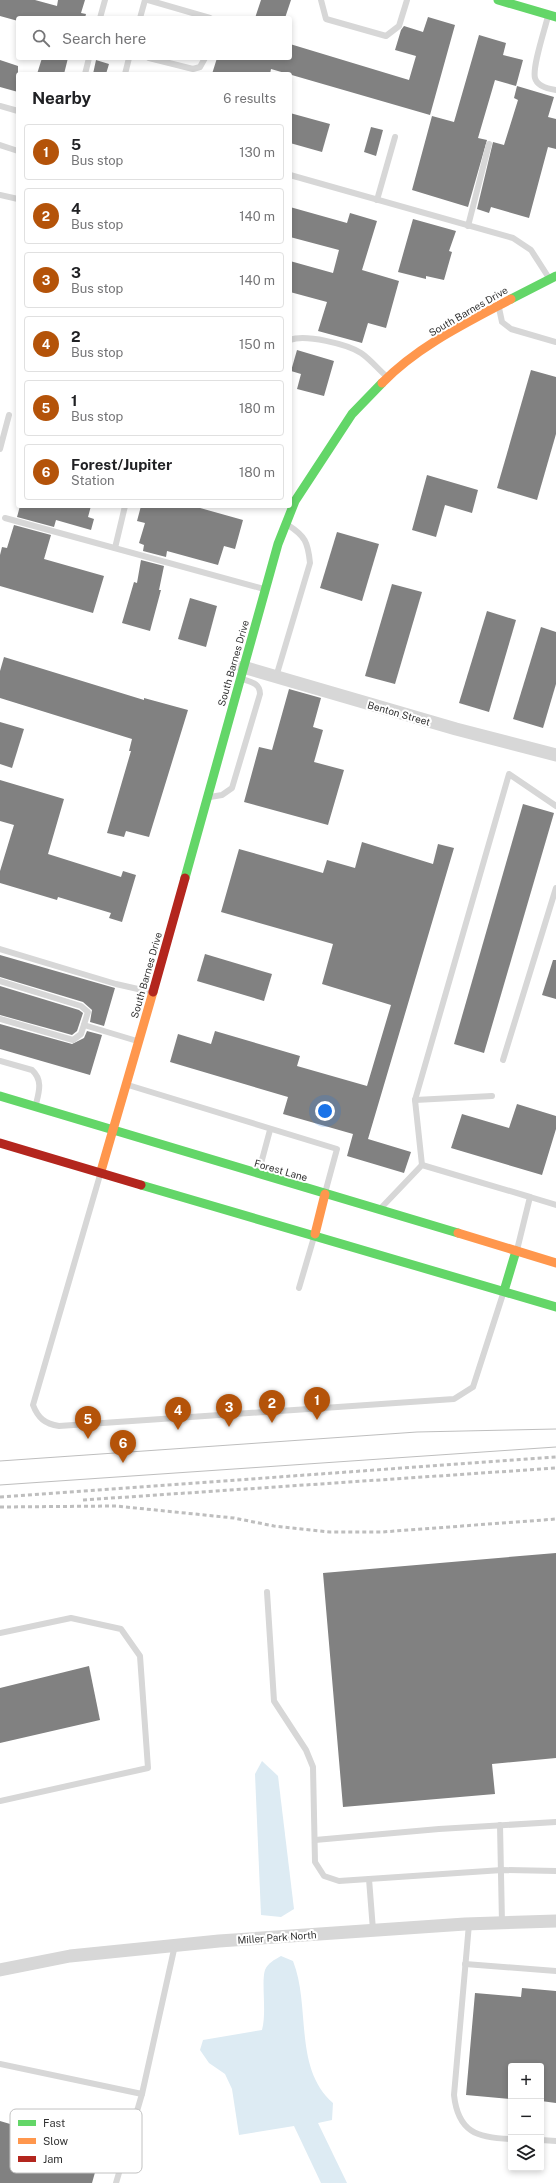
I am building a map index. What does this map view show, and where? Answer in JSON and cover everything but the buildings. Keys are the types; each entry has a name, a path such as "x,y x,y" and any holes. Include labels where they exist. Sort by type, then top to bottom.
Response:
{"main road":[{"path":"501,0 552,16"},
{"name":"South Barnes Drive","path":"292,505 352,414 399,365 449,332 553,278"},
{"name":"South Barnes Drive","path":"101,1171 127,1085 265,590 290,508"},
{"name":"Forest Lane","path":"0,1096 258,1175 556,1263"},
{"path":"0,1142 315,1234 556,1307"},
{"path":"315,1234 325,1194"},
{"path":"504,1291 516,1251"}],"street":[{"name":"Benton Street","path":"242,673 276,677 456,729 556,755"},
{"name":"Miller Park North","path":"0,1970 70,1956 175,1945 373,1930 469,1924 556,1921"}],"lane":[{"path":"101,16 105,0"},
{"path":"141,16 147,0 203,16"},
{"path":"321,0 326,19 386,36 399,26 407,0"},
{"path":"552,16 535,69 535,79 539,85 556,90"},
{"path":"86,72 88,60"},
{"path":"126,72 129,60"},
{"path":"157,60 193,69 200,67 204,60"},
{"path":"0,106 16,110"},
{"path":"377,200 395,137"},
{"path":"468,226 489,144"},
{"path":"0,146 16,150"},
{"path":"292,176 513,238 531,250 553,278"},
{"path":"0,195 16,199"},
{"path":"499,306 502,322 511,329 556,342"},
{"path":"292,340 302,337 346,346 362,353 388,377"},
{"path":"0,449 9,414"},
{"path":"115,548 125,508"},
{"path":"5,518 265,590"},
{"path":"276,677 310,563 308,547 302,534 286,524"},
{"path":"207,796 222,795 232,788 260,694 260,690 255,684 242,673"},
{"path":"422,1165 415,1100 509,774 556,806"},
{"path":"503,1060 556,888"},
{"path":"0,949 116,984 152,993"},
{"path":"0,981 81,1006 88,1012 81,1034 73,1040 0,1019"},
{"path":"84,1025 138,1042"},
{"path":"0,1061 32,1070 36,1074 40,1085 35,1107"},
{"path":"127,1085 270,1130 337,1149 325,1194"},
{"path":"415,1100 492,1096"},
{"path":"258,1175 270,1130"},
{"path":"422,1165 556,1205"},
{"path":"378,1210 422,1165"},
{"path":"101,1171 33,1405 42,1420 50,1425 59,1426 454,1400 473,1387 504,1291"},
{"path":"516,1251 530,1197"},
{"path":"299,1288 315,1234"},
{"path":"267,1592 274,1702 306,1750 313,1767 315,1862 324,1876 340,1881 502,1870 556,1871"},
{"path":"0,1633 71,1618 121,1629 140,1656 148,1768 0,1801"},
{"path":"315,1840 556,1822"},
{"path":"500,1825 502,1923"},
{"path":"369,1879 373,1930"},
{"path":"469,1924 454,2094 456,2110 475,2134 487,2138 508,2139"},
{"path":"138,2109 175,1945"},
{"path":"465,1964 556,1971"},
{"path":"0,2064 142,2094"},
{"path":"544,2140 556,2141"},
{"path":"116,2183 119,2173"}],"shaded area":[{"path":"262,1761 278,1776 294,1909 281,1917 261,1915 255,1774"},
{"path":"281,1956 293,1961 298,1979 305,2036 312,2072 321,2089 333,2103 332,2120 318,2123 347,2183 321,2183 294,2126 239,2135 232,2089 225,2074 209,2063 200,2050 203,2040 262,2030 264,2015 265,1970 274,1960"}],"tram line":[{"path":"0,1461 417,1432 556,1429"},
{"path":"0,1485 556,1447"}],"railway":[{"path":"0,1497 556,1457"},
{"path":"83,1500 556,1468"},
{"path":"0,1507 116,1506 234,1518 274,1526 330,1532 382,1532 556,1519"}],"traffic: fast":[{"path":"498,0 556,17"},
{"path":"511,299 556,276"},
{"path":"185,878 278,544 295,501 352,414 382,383"},
{"path":"0,1096 458,1233"},
{"path":"141,1185 556,1307"},
{"path":"504,1291 516,1251"}],"traffic: slow":[{"path":"382,383 427,346 460,326 511,299"},
{"path":"101,1171 153,992"},
{"path":"315,1234 325,1194"},
{"path":"458,1233 556,1263"}],"traffic: jam":[{"path":"153,992 185,878"},
{"path":"0,1143 141,1185"}],"place":[{"name":"5","path":"317,1420"},
{"name":"4","path":"272,1423"},
{"name":"3","path":"229,1427"},
{"name":"2","path":"178,1430"},
{"name":"1","path":"88,1439"},
{"name":"Forest/Jupiter","path":"123,1463"}]}
